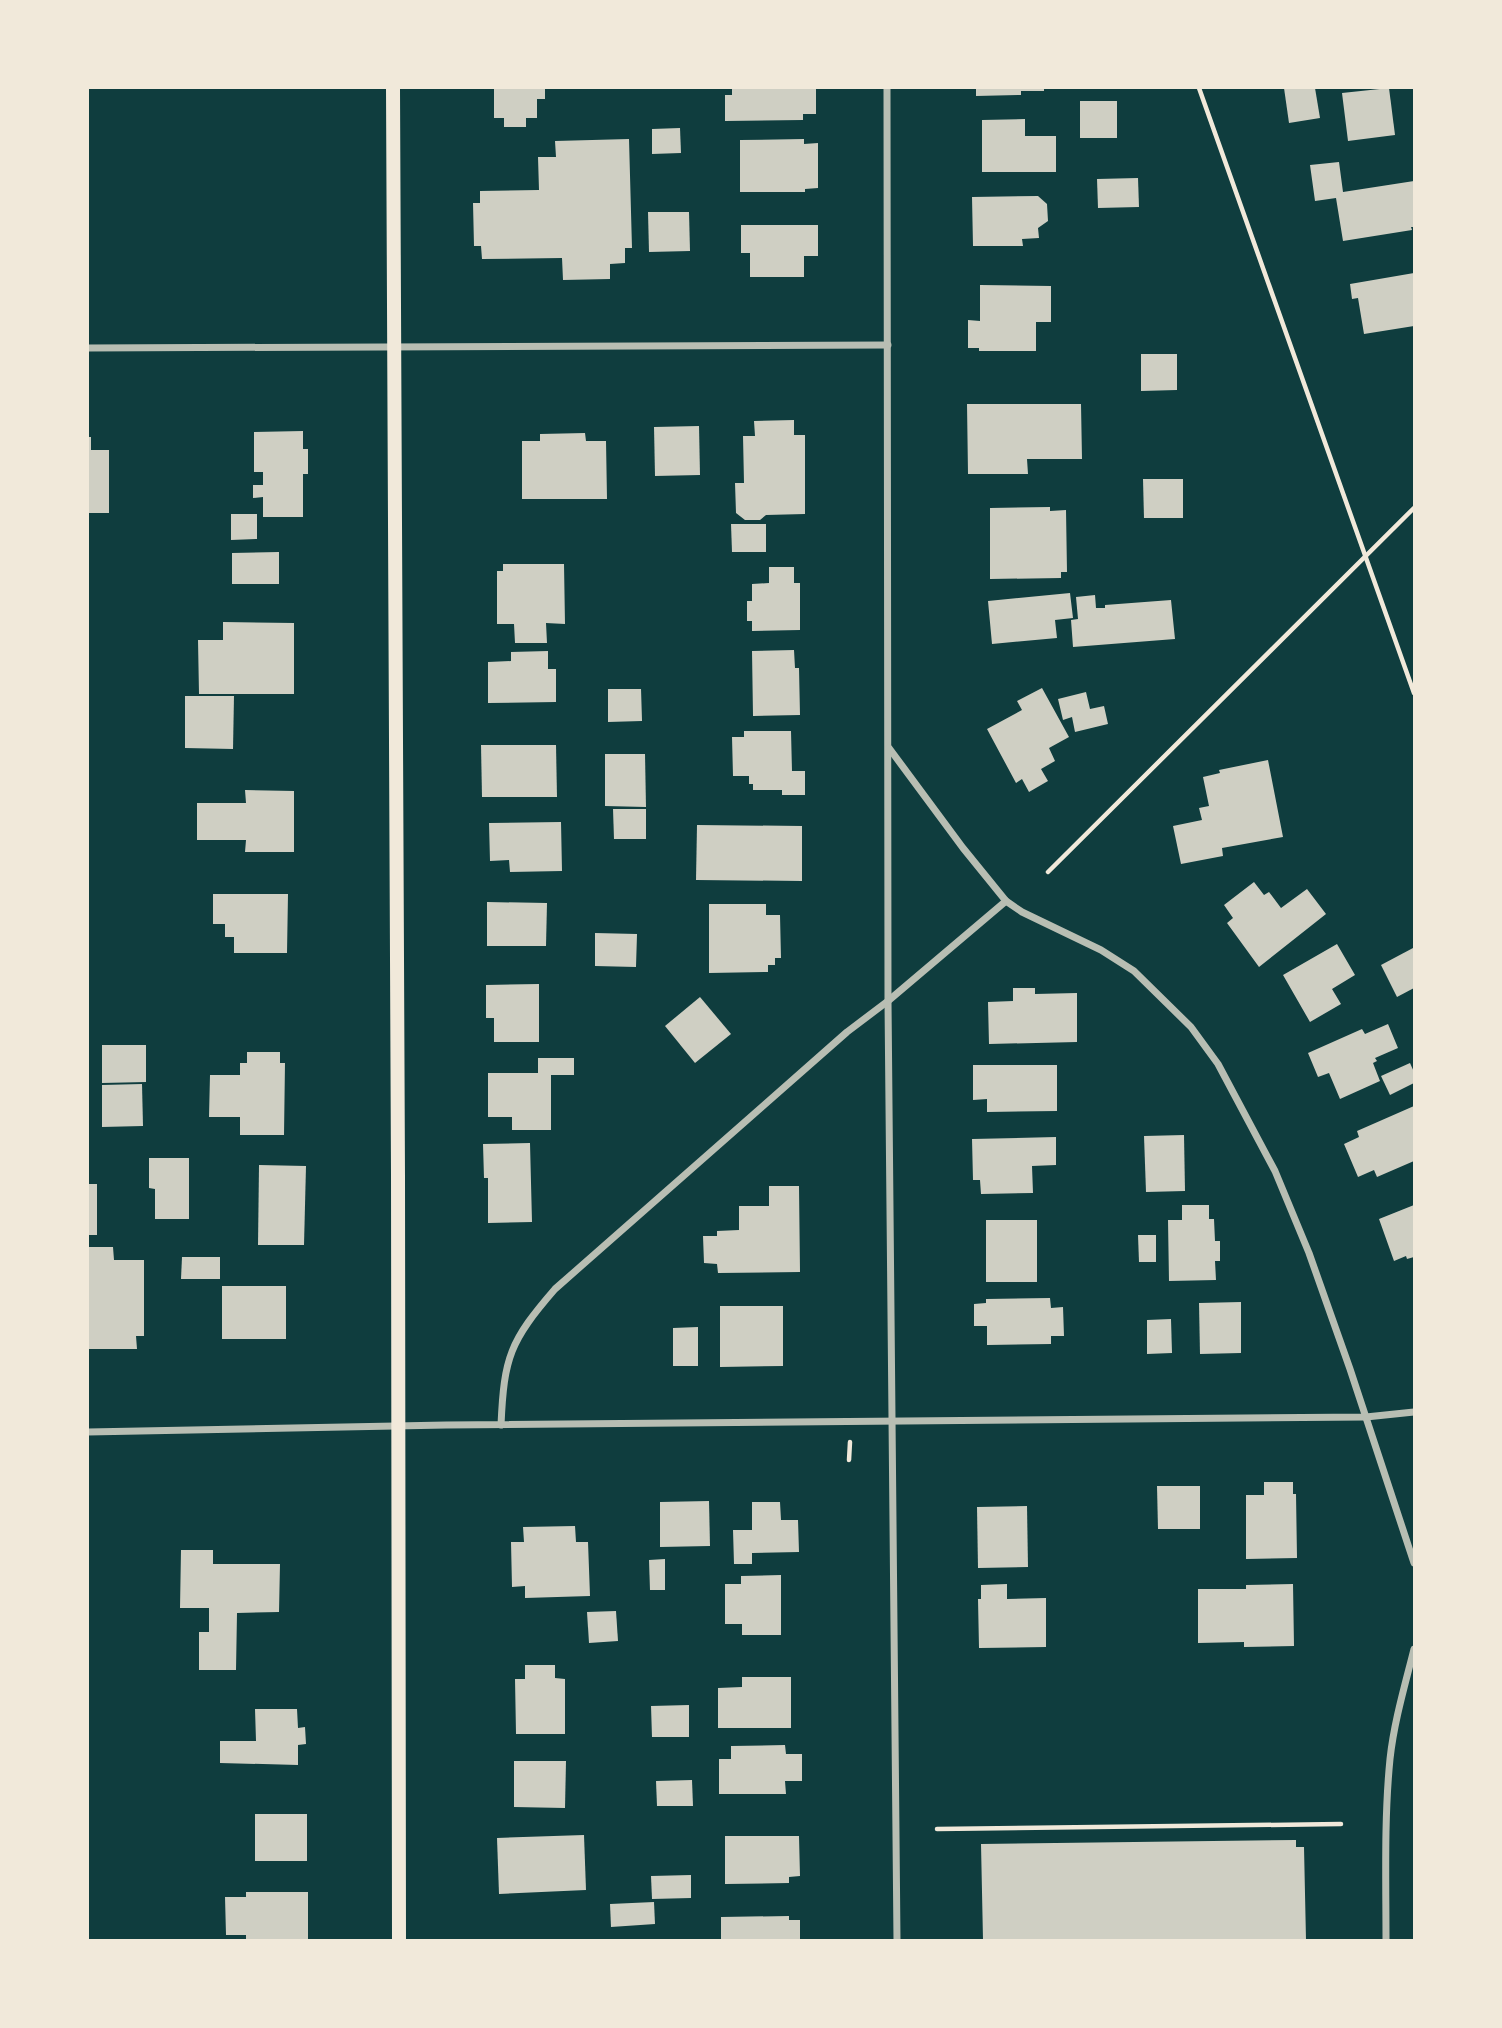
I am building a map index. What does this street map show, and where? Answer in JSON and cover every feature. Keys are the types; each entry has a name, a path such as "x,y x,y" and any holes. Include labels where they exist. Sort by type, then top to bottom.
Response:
{"main road":[{"path":"393,88 399,1941"}],"street":[{"path":"887,88 888,1001 897,1941"},
{"path":"88,348 888,345"},
{"path":"889,747 963,848 1006,901 1022,912 1101,950 1133,971 1191,1027 1218,1064 1275,1171 1309,1253 1415,1563"},
{"path":"501,1425 503,1381 512,1349 531,1318 555,1289 847,1032 888,1001 1006,901"},
{"path":"88,1432 397,1426 1366,1417 1415,1412"},
{"path":"1387,1941 1386,1800 1389,1768 1396,1724 1415,1649"}],"path":[{"path":"1199,88 1415,693"},
{"path":"1048,872 1415,508"},
{"path":"849,1460 850,1441"},
{"path":"937,1829 1341,1824"}],"building":[{"path":"494,88 545,88 545,99 537,99 537,118 526,118 526,127 504,127 504,118 494,118"},
{"path":"732,88 816,88 816,114 803,114 803,120 725,121 725,95 732,95"},
{"path":"976,88 1044,88 1044,91 1021,91 1021,95 976,96"},
{"path":"1284,88 1315,88 1320,118 1289,123"},
{"path":"1389,88 1395,135 1348,141 1342,93"},
{"path":"1080,101 1117,101 1117,138 1080,138"},
{"path":"1025,119 1025,136 1056,136 1056,172 982,172 982,120"},
{"path":"680,128 681,153 652,154 652,129"},
{"path":"629,139 632,248 625,248 625,263 610,264 610,279 563,280 562,258 482,259 481,246 474,246 473,203 480,203 480,191 539,190 538,157 556,157 555,141"},
{"path":"804,139 804,144 818,143 818,188 805,189 805,192 740,192 740,140"},
{"path":"1339,162 1343,192 1414,181 1412,230 1343,241 1336,198 1315,201 1310,165"},
{"path":"1138,178 1139,207 1098,208 1097,179"},
{"path":"1038,196 1047,204 1048,221 1038,228 1039,238 1022,239 1023,246 973,246 972,197"},
{"path":"648,212 689,212 690,251 649,252"},
{"path":"741,225 818,225 818,256 804,256 804,277 750,277 750,253 741,253"},
{"path":"1414,273 1414,326 1364,334 1358,298 1352,299 1350,284"},
{"path":"980,285 1051,286 1051,322 1036,322 1036,351 979,351 979,348 968,348 968,320 980,321"},
{"path":"1141,354 1177,354 1177,390 1141,391"},
{"path":"967,404 1081,404 1082,459 1027,459 1028,474 968,474"},
{"path":"794,420 794,435 805,435 805,514 766,515 760,520 745,520 736,513 735,483 744,483 743,436 755,436 754,421"},
{"path":"699,426 700,475 655,476 654,427"},
{"path":"303,431 303,449 308,449 308,474 303,474 303,517 263,517 263,497 253,498 253,485 263,485 263,472 254,472 254,432"},
{"path":"585,433 586,441 606,441 607,499 522,499 522,441 540,441 540,434"},
{"path":"88,437 91,437 91,450 109,450 109,513 88,513"},
{"path":"1143,479 1183,479 1183,518 1144,518"},
{"path":"1050,507 1050,511 1066,510 1067,572 1061,572 1061,578 990,579 990,508"},
{"path":"231,514 257,514 257,539 231,540"},
{"path":"731,524 766,524 766,552 732,552"},
{"path":"279,552 279,584 232,584 232,553"},
{"path":"503,564 564,564 565,624 546,623 547,643 515,643 514,624 497,624 497,571 503,571"},
{"path":"769,567 794,567 794,583 800,583 800,630 752,631 752,621 747,621 747,601 752,601 752,584 769,583"},
{"path":"1070,593 1073,618 1055,620 1057,638 992,644 988,601"},
{"path":"1095,595 1096,608 1171,600 1175,639 1073,647 1071,620 1078,619 1076,597"},
{"path":"223,622 294,623 294,694 199,694 198,640 223,640"},
{"path":"794,650 795,668 799,668 800,715 753,716 752,651"},
{"path":"548,651 548,669 556,669 556,702 488,703 488,662 511,661 511,652"},
{"path":"1042,688 1069,737 1049,748 1055,761 1041,769 1048,781 1029,792 1022,779 1016,783 987,729 1022,710 1017,701"},
{"path":"608,689 641,689 642,721 608,722"},
{"path":"1086,692 1090,709 1104,706 1108,724 1075,732 1072,717 1063,720 1058,699"},
{"path":"185,696 234,696 233,749 185,748"},
{"path":"744,731 791,731 792,771 805,771 805,795 782,795 782,790 753,790 753,784 749,784 749,776 733,776 732,737 744,737"},
{"path":"481,745 556,745 557,797 482,797"},
{"path":"605,754 645,754 646,807 605,806"},
{"path":"1268,760 1283,837 1222,848 1223,856 1181,864 1173,826 1202,820 1199,808 1209,806 1203,777 1220,773 1219,770"},
{"path":"245,790 294,791 294,852 245,852 246,840 197,840 197,803 246,803"},
{"path":"613,809 646,809 646,839 614,839"},
{"path":"561,822 562,871 510,872 509,860 490,861 489,823"},
{"path":"697,825 802,826 802,881 696,880"},
{"path":"1254,882 1264,895 1269,892 1281,908 1307,889 1326,914 1259,967 1227,923 1233,918 1224,905"},
{"path":"213,894 288,894 287,953 234,953 234,937 225,937 225,924 213,924"},
{"path":"487,902 547,903 546,946 487,946"},
{"path":"709,904 766,904 766,915 780,915 781,958 775,958 775,965 768,965 768,972 709,973"},
{"path":"595,933 637,934 636,967 595,966"},
{"path":"1337,944 1355,975 1332,989 1341,1004 1310,1022 1283,975"},
{"path":"1413,948 1414,988 1397,997 1381,965"},
{"path":"539,984 539,1042 494,1042 494,1018 486,1018 486,985"},
{"path":"1013,988 1035,988 1035,994 1077,993 1077,1042 989,1044 988,1002 1013,1001"},
{"path":"700,997 731,1034 695,1063 665,1026"},
{"path":"1388,1024 1398,1048 1375,1058 1377,1061 1373,1063 1380,1081 1340,1099 1329,1073 1318,1077 1308,1053 1362,1029 1365,1034"},
{"path":"102,1045 146,1045 146,1082 102,1083"},
{"path":"247,1052 280,1052 280,1063 285,1063 284,1135 240,1135 240,1117 209,1117 210,1075 240,1075 240,1063 247,1063"},
{"path":"538,1058 574,1058 574,1075 551,1075 551,1130 512,1130 512,1117 488,1117 488,1073 538,1073"},
{"path":"1410,1063 1414,1072 1414,1083 1390,1095 1381,1076"},
{"path":"973,1065 1057,1065 1057,1111 987,1112 987,1099 973,1100"},
{"path":"142,1084 143,1126 102,1127 102,1085"},
{"path":"1414,1106 1414,1161 1377,1177 1374,1170 1358,1177 1344,1144 1359,1137 1357,1131"},
{"path":"1184,1135 1185,1191 1146,1192 1144,1136"},
{"path":"1056,1137 1056,1165 1032,1166 1033,1193 981,1194 980,1180 973,1180 972,1139"},
{"path":"530,1143 532,1222 488,1223 488,1178 484,1178 483,1144"},
{"path":"149,1158 189,1158 189,1219 155,1219 155,1189 149,1188"},
{"path":"259,1165 306,1166 304,1245 258,1245"},
{"path":"88,1184 97,1184 97,1235 88,1235"},
{"path":"769,1186 799,1186 800,1272 718,1273 717,1264 704,1263 703,1236 717,1236 717,1231 739,1230 739,1206 769,1206"},
{"path":"1182,1205 1209,1205 1209,1219 1214,1219 1215,1241 1220,1241 1220,1261 1215,1261 1216,1280 1169,1281 1168,1220 1182,1220"},
{"path":"1414,1205 1414,1257 1407,1259 1406,1256 1394,1261 1379,1219"},
{"path":"986,1220 1037,1220 1037,1282 986,1282"},
{"path":"1138,1235 1156,1235 1156,1262 1139,1262"},
{"path":"88,1247 113,1247 114,1260 144,1260 144,1336 136,1336 137,1349 88,1349"},
{"path":"182,1257 220,1257 220,1279 181,1279"},
{"path":"222,1286 286,1286 286,1339 222,1339"},
{"path":"1050,1298 1051,1308 1063,1307 1064,1336 1051,1336 1051,1344 987,1345 987,1326 974,1326 974,1304 986,1303 986,1299"},
{"path":"1241,1302 1241,1353 1200,1354 1199,1303"},
{"path":"720,1306 783,1306 783,1366 720,1367"},
{"path":"1171,1319 1172,1353 1147,1354 1147,1320"},
{"path":"698,1327 698,1366 673,1366 673,1328"},
{"path":"1264,1482 1293,1482 1293,1494 1296,1494 1297,1558 1246,1559 1246,1495 1264,1495"},
{"path":"1157,1486 1200,1486 1200,1529 1158,1529"},
{"path":"709,1501 710,1546 660,1547 660,1502"},
{"path":"752,1502 780,1502 781,1520 798,1520 799,1552 752,1553 752,1564 734,1564 733,1530 752,1530"},
{"path":"1027,1506 1028,1567 978,1568 977,1507"},
{"path":"575,1526 576,1542 588,1542 590,1596 525,1598 525,1586 512,1587 511,1542 524,1542 523,1527"},
{"path":"181,1550 213,1550 213,1564 280,1564 279,1612 237,1613 236,1670 199,1670 199,1632 209,1632 209,1608 180,1608"},
{"path":"665,1559 665,1590 650,1590 649,1560"},
{"path":"781,1575 781,1635 742,1635 742,1624 725,1624 725,1584 741,1584 741,1576"},
{"path":"1007,1584 1007,1599 1046,1598 1046,1647 979,1648 978,1599 981,1599 981,1585"},
{"path":"1293,1584 1294,1646 1244,1647 1244,1642 1198,1643 1198,1589 1246,1589 1246,1585"},
{"path":"616,1611 618,1641 589,1643 587,1612"},
{"path":"525,1665 555,1665 555,1678 565,1679 565,1734 516,1734 515,1679 525,1679"},
{"path":"742,1677 791,1677 791,1728 718,1728 718,1688 742,1687"},
{"path":"689,1705 689,1737 652,1737 651,1706"},
{"path":"255,1709 297,1709 298,1728 305,1727 306,1744 298,1745 298,1765 220,1763 220,1741 256,1741"},
{"path":"785,1745 786,1754 802,1754 802,1781 785,1781 786,1794 719,1794 719,1759 731,1759 731,1746"},
{"path":"514,1761 566,1761 565,1808 514,1807"},
{"path":"692,1780 693,1806 657,1806 656,1781"},
{"path":"255,1814 307,1814 307,1861 255,1861"},
{"path":"584,1835 586,1890 499,1894 497,1838"},
{"path":"725,1836 799,1836 800,1876 789,1877 789,1883 725,1884"},
{"path":"1296,1840 1296,1847 1304,1847 1306,1940 983,1940 981,1844"},
{"path":"691,1875 691,1898 652,1899 651,1876"},
{"path":"246,1892 308,1892 308,1939 246,1939 246,1935 226,1935 225,1897 246,1897"},
{"path":"654,1902 655,1924 611,1927 610,1904"},
{"path":"789,1916 789,1920 800,1920 800,1940 721,1940 721,1917"}]}
